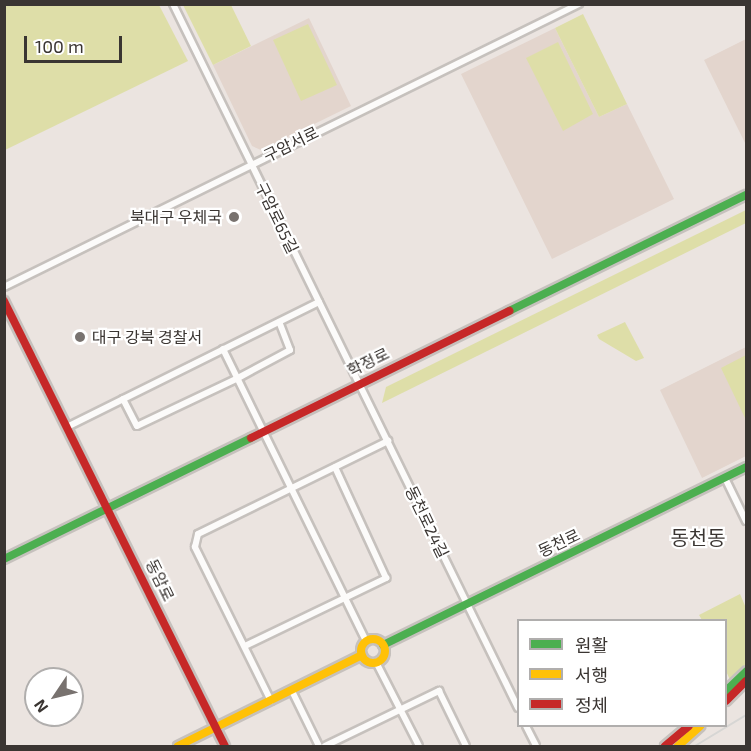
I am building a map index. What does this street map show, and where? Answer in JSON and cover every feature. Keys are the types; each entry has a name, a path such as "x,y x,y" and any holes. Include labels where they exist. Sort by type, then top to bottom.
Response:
{"main road":[{"name":"학정로","path":"4,559 747,195"},
{"name":"동암로","path":"4,301 69,426 225,747"},
{"name":"동천로","path":"383,645 747,467"},
{"path":"178,747 362,655 366,641 377,640 383,645 383,656 376,662 367,661 362,655"},
{"path":"727,691 747,672"},
{"path":"727,700 747,681"},
{"path":"665,747 687,727"},
{"path":"678,747 699,727"}],"street":[{"name":"구암로65길","path":"173,4 249,163 361,383"},
{"name":"구암서로","path":"4,287 249,163 579,4"},
{"path":"69,426 319,302"},
{"path":"123,399 137,426 237,378 290,350 279,322"},
{"path":"223,349 366,641"},
{"name":"동천로24길","path":"361,383 466,604 517,704"},
{"path":"271,700 195,547 198,534 388,441"},
{"path":"244,646 386,578 335,467"},
{"path":"725,478 745,512 747,521"},
{"path":"376,662 419,747"},
{"path":"292,691 319,747"},
{"path":"325,747 440,691 466,747"},
{"path":"526,727 536,747"}],"shaded area":[{"path":"309,18 351,106 261,150 252,146 213,65"},
{"path":"555,28 599,117 627,104 674,199 552,259 461,74"},
{"path":"746,39 746,145 704,60"},
{"path":"746,347 746,456 702,478 660,390"}],"green space":[{"path":"5,4 159,5 188,61 5,150"},
{"path":"183,5 231,5 251,46 213,65"},
{"path":"583,14 627,104 599,117 555,28"},
{"path":"308,24 337,85 301,101 273,40"},
{"path":"558,42 593,114 563,131 526,58"},
{"path":"746,210 746,223 382,403 386,387"},
{"path":"625,322 644,358 636,361 599,339 597,335"},
{"path":"746,355 746,420 721,368"},
{"path":"740,594 746,608 746,664 730,680 727,673 727,619 701,619 699,615"}],"railway":[{"path":"727,727 746,715"},
{"path":"695,746 726,727"}],"traffic: fast":[{"path":"509,311 746,195"},
{"path":"4,559 251,438"},
{"path":"383,645 746,467"},
{"path":"727,690 746,672"}],"traffic: slow":[{"path":"373,639 381,643 385,651 381,659 373,663 365,659 361,651 365,643 373,639"},
{"path":"178,746 362,655"},
{"path":"678,746 699,727"}],"traffic: jam":[{"path":"4,301 225,746"},
{"path":"251,438 509,311"},
{"path":"727,700 746,681"},
{"path":"665,746 688,727"}],"place":[{"name":"북대구 우체국","path":"234,217"},
{"name":"대구 강북 경찰서","path":"80,337"}],"district":[{"name":"동천동","path":"698,537"}]}
